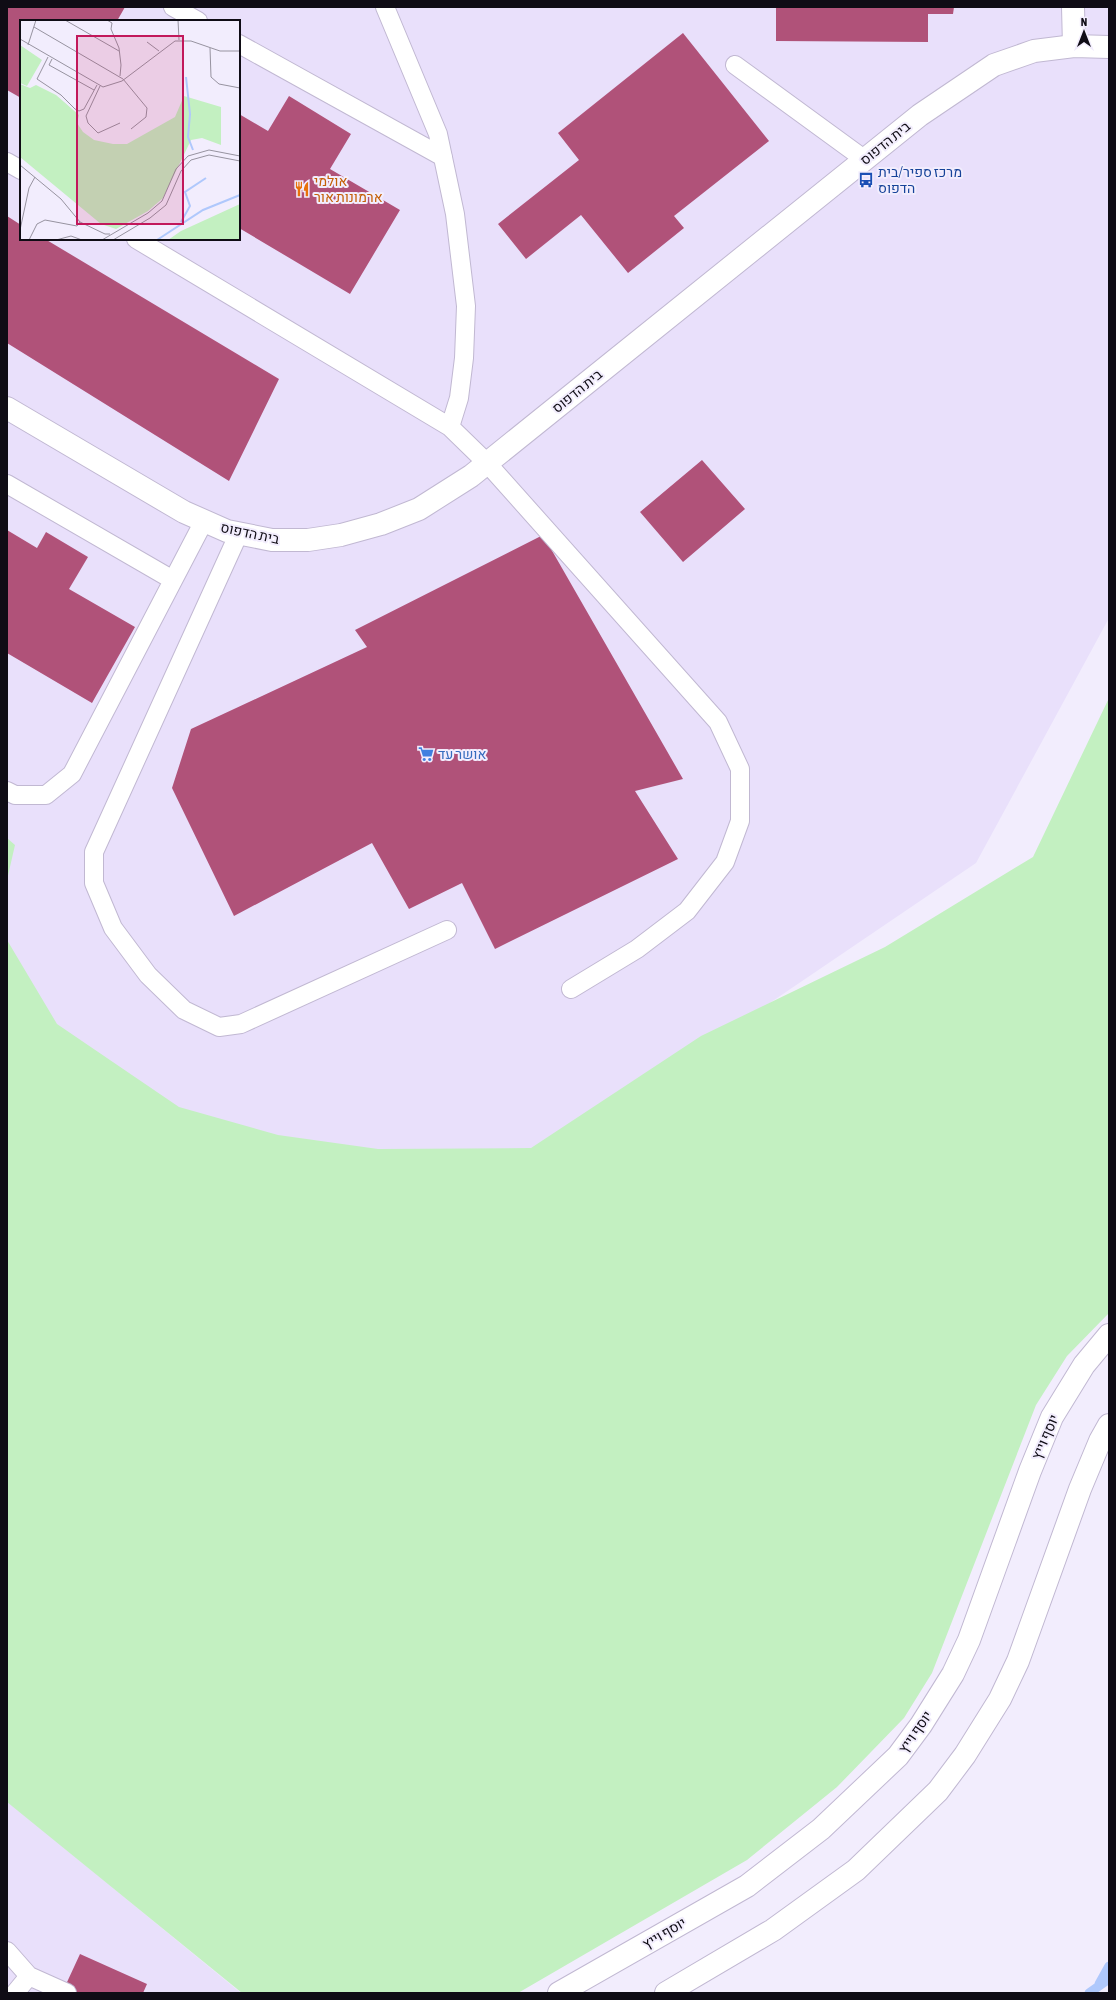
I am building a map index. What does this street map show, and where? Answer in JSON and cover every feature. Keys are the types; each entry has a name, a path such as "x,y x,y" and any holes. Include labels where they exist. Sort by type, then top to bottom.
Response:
{"main road":[{"path":"1073,7 1074,46"},
{"name":"בית הדפוס","path":"7,408 184,512 227,530 272,540 308,540 341,535 381,524 419,509 471,476 864,159 920,115 994,65 1034,51 1074,46 1109,47"},
{"name":"יוסף וייץ","path":"559,1993 747,1886 821,1829 898,1756 921,1725 953,1674 968,1640 1030,1471 1052,1417 1084,1365 1109,1335"},
{"path":"666,1993 773,1930 856,1870 938,1792 965,1755 1000,1699 1018,1661 1080,1489 1100,1441 1109,1425"}],"lane":[{"path":"173,7 196,20"},
{"path":"385,7 438,134 454,214 466,306 464,358 459,398 450,427"},
{"path":"240,45 443,157"},
{"path":"735,65 864,159"},
{"path":"7,162 20,169"},
{"path":"138,240 450,427 487,463 718,722 740,769 740,821 726,862 687,911 637,949 571,989"},
{"path":"7,484 173,580"},
{"path":"7,791 15,795 46,795 72,774 204,521"},
{"path":"239,533 94,852 94,883 113,928 148,975 184,1010 220,1027 241,1024 448,930"},
{"path":"7,1951 29,1976 67,1993"},
{"path":"15,1993 29,1976"}],"shaded area":[{"path":"7,7 1109,7 1109,618 976,863 540,1159 340,1159 178,1114 9,1010 7,947"},
{"path":"7,1801 241,1993 7,1993"}],"green space":[{"path":"1109,698 1109,1313 1067,1356 1036,1405 932,1673 904,1718 837,1787 747,1860 518,1993 242,1993 7,1802 7,940 57,1024 179,1107 278,1135 378,1149 531,1148 701,1036 885,947 1033,857"},
{"path":"7,838 15,845 7,880"}],"building":[{"path":"7,7 125,7 118,20 20,20 20,97 7,90"},
{"path":"776,7 954,7 953,14 928,14 928,42 776,41"},
{"path":"683,33 769,141 674,216 684,228 628,273 581,215 526,259 498,224 579,160 558,133"},
{"name":"אולמי ארמונות אור","path":"289,96 351,134 330,169 400,210 350,294 240,229 240,115 268,131"},
{"path":"7,216 20,224 20,240 47,240 279,379 229,481 7,343"},
{"path":"702,460 745,509 683,562 640,512"},
{"path":"7,530 37,548 46,532 88,557 69,589 135,627 92,703 7,653"},
{"name":"אושר עד","path":"543,535 683,779 635,791 678,859 495,949 462,883 409,909 372,843 234,916 172,788 191,729 367,647 355,630"},
{"path":"80,1954 147,1984 143,1993 62,1993"}],"waterway":[{"path":"1099,1984 1109,1966"},
{"path":"1089,1993 1109,1979"}],"place":[{"name":"מרכז ספיר/בית הדפוס","path":"866,180"},
{"name":"אולמי ארמונות אור","path":"302,189"},
{"name":"אושר עד","path":"426,754"}]}
